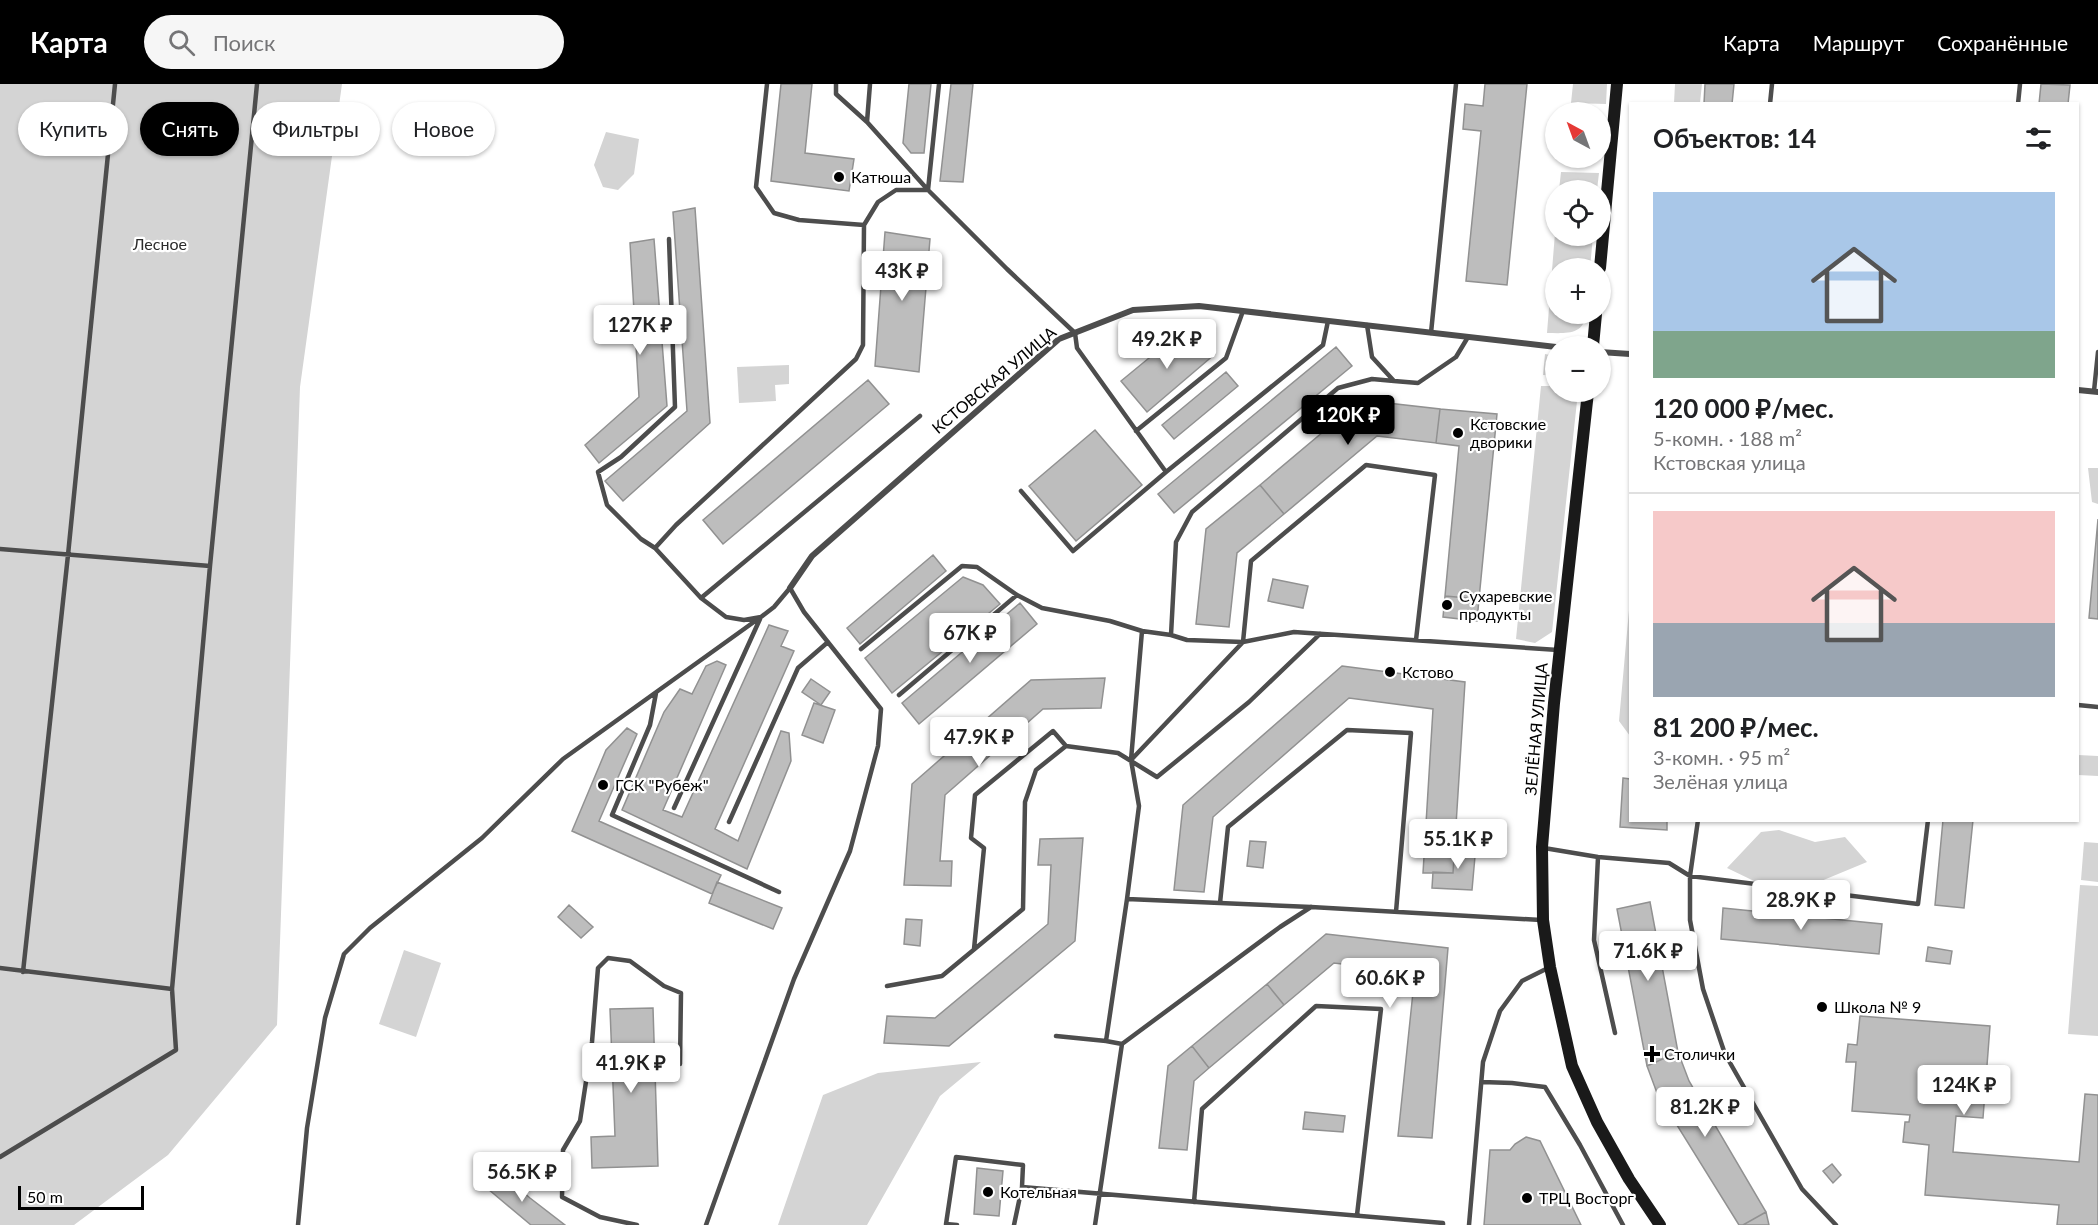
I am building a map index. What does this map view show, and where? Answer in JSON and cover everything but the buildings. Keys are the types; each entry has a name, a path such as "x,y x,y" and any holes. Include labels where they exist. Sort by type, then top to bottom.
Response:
{"main road":[{"path":"1601,258 1617,84"},
{"name":"ЗЕЛЁНАЯ УЛИЦА","path":"1587,402 1559,650 1542,847 1543,920 1572,1066 1597,1122 1629,1179 1660,1225"}],"street":[{"name":"КСТОВСКАЯ УЛИЦА","path":"790,588 812,556 1059,339 1133,310 1199,306 1545,346"},
{"path":"1611,353 1629,354"},
{"path":"2079,390 2096,392"}],"lane":[{"path":"23,972 115,84"},
{"path":"0,1157 176,1050 172,989 257,84"},
{"path":"767,84 756,187 774,213 799,220 864,225"},
{"path":"836,84 836,94 867,122 928,189 1007,269 1075,333 1077,348 1166,472"},
{"path":"867,122 870,84"},
{"path":"928,189 939,84"},
{"path":"1431,333 1456,84"},
{"path":"1770,102 1772,84"},
{"path":"2018,102 2020,84"},
{"path":"656,548 676,525 856,359 863,345 864,225 878,202 896,190 928,189"},
{"path":"669,239 675,407 621,457 598,472 607,505 641,538 656,548 701,598 726,617 744,620 760,617"},
{"path":"1136,431 1226,358 1243,311"},
{"path":"1021,491 1073,551 1166,472 1323,345 1328,321"},
{"path":"1367,325 1372,357 1394,381"},
{"path":"1171,635 1176,542 1192,512 1338,388 1372,379 1418,383 1456,357 1468,337"},
{"path":"2096,392 2098,352"},
{"path":"701,598 920,416"},
{"path":"1131,760 1243,642 1251,561 1366,465 1435,475 1416,640"},
{"path":"0,549 210,566"},
{"path":"861,649 962,566 977,567 1017,595 1042,608 1110,621 1142,631 1187,640 1243,642 1294,633 1559,650"},
{"path":"298,1225 307,1128 325,1018 344,954 370,928 482,838 563,759 774,608 790,588 804,612 880,709 878,746 850,851 794,979 706,1225"},
{"path":"899,695 1017,595"},
{"path":"674,808 760,617"},
{"path":"1106,1041 1139,806 1131,760 1142,631"},
{"path":"974,949 984,848 972,838 975,795 1053,730 1066,746 1118,753 1157,777 1248,702 1320,634"},
{"path":"729,822 798,668 828,642"},
{"path":"656,693 650,725 612,815 779,892"},
{"path":"2079,705 2098,707"},
{"path":"1220,903 1228,827 1347,730 1411,733 1396,912"},
{"path":"887,986 942,976 1023,909 1024,802 1036,770 1066,746"},
{"path":"1698,822 1690,876 1690,920 1703,989 1725,1054 1802,1189 1836,1225"},
{"path":"1542,847 1598,858 1669,862 1690,876 1918,904 1928,822"},
{"path":"1598,858 1594,940 1615,1033"},
{"path":"1127,899 1543,920"},
{"path":"1095,1225 1122,1044 1280,927 1311,907"},
{"path":"637,1225 600,1217 562,1197 563,1150 580,1121 592,1042 598,968 608,958 630,961 664,986 681,993 680,1064"},
{"path":"1469,1225 1483,1062 1500,1011 1522,981 1551,967"},
{"path":"0,968 172,989"},
{"path":"1194,1202 1202,1109 1316,1006 1381,1009 1356,1215"},
{"path":"1056,1036 1122,1044"},
{"path":"1482,1082 1545,1087 1580,1145 1623,1225"},
{"path":"957,1225 946,1224 956,1157 1023,1165 1022,1187 1014,1225"},
{"path":"1022,1187 1356,1215 1443,1223 1443,1225"}],"green space":[{"name":"Лесное","path":"0,84 342,84 340,102 251,102 251,156 332,156 300,387 277,1025 168,1155 74,1225 0,1225"},
{"path":"1573,84 1607,84 1606,102 1571,102"},
{"path":"1675,84 1702,84 1700,102 1674,102"},
{"path":"606,132 639,139 634,174 618,190 603,187 594,165"},
{"path":"1561,172 1599,173 1598,180 1560,180"},
{"path":"1554,246 1592,246 1591,258 1553,258"},
{"path":"1548,324 1582,324 1572,332 1547,333"},
{"path":"789,365 789,384 775,385 776,401 739,403 737,367"},
{"path":"1541,386 1545,386 1545,402 1577,402 1552,632 1535,643 1516,639"},
{"path":"2088,468 2098,468 2098,504 2092,502"},
{"path":"1629,610 1629,735 1619,721"},
{"path":"2079,755 2098,756 2098,776 2079,775"},
{"path":"1779,830 1815,842 1845,837 1867,862 1785,896 1727,868 1761,832"},
{"path":"2084,842 2098,843 2098,882 2081,880"},
{"path":"2080,885 2098,886 2098,1036 2068,1034"},
{"path":"404,950 441,963 416,1037 379,1024"},
{"path":"981,1062 940,1096 867,1225 778,1225 823,1095 878,1073"}],"place":[{"name":"Катюша","path":"839,177"},
{"name":"Кстовские дворики","path":"1458,433"},
{"name":"Сухаревские продукты","path":"1447,605"},
{"name":"Кстово","path":"1390,672"},
{"name":"ГСК \"Рубеж\"","path":"603,785"},
{"name":"Школа № 9","path":"1822,1007"},
{"name":"Столички","path":"1652,1054"},
{"name":"Котельная","path":"988,1192"},
{"name":"ТРЦ Восторг","path":"1527,1198"}]}
